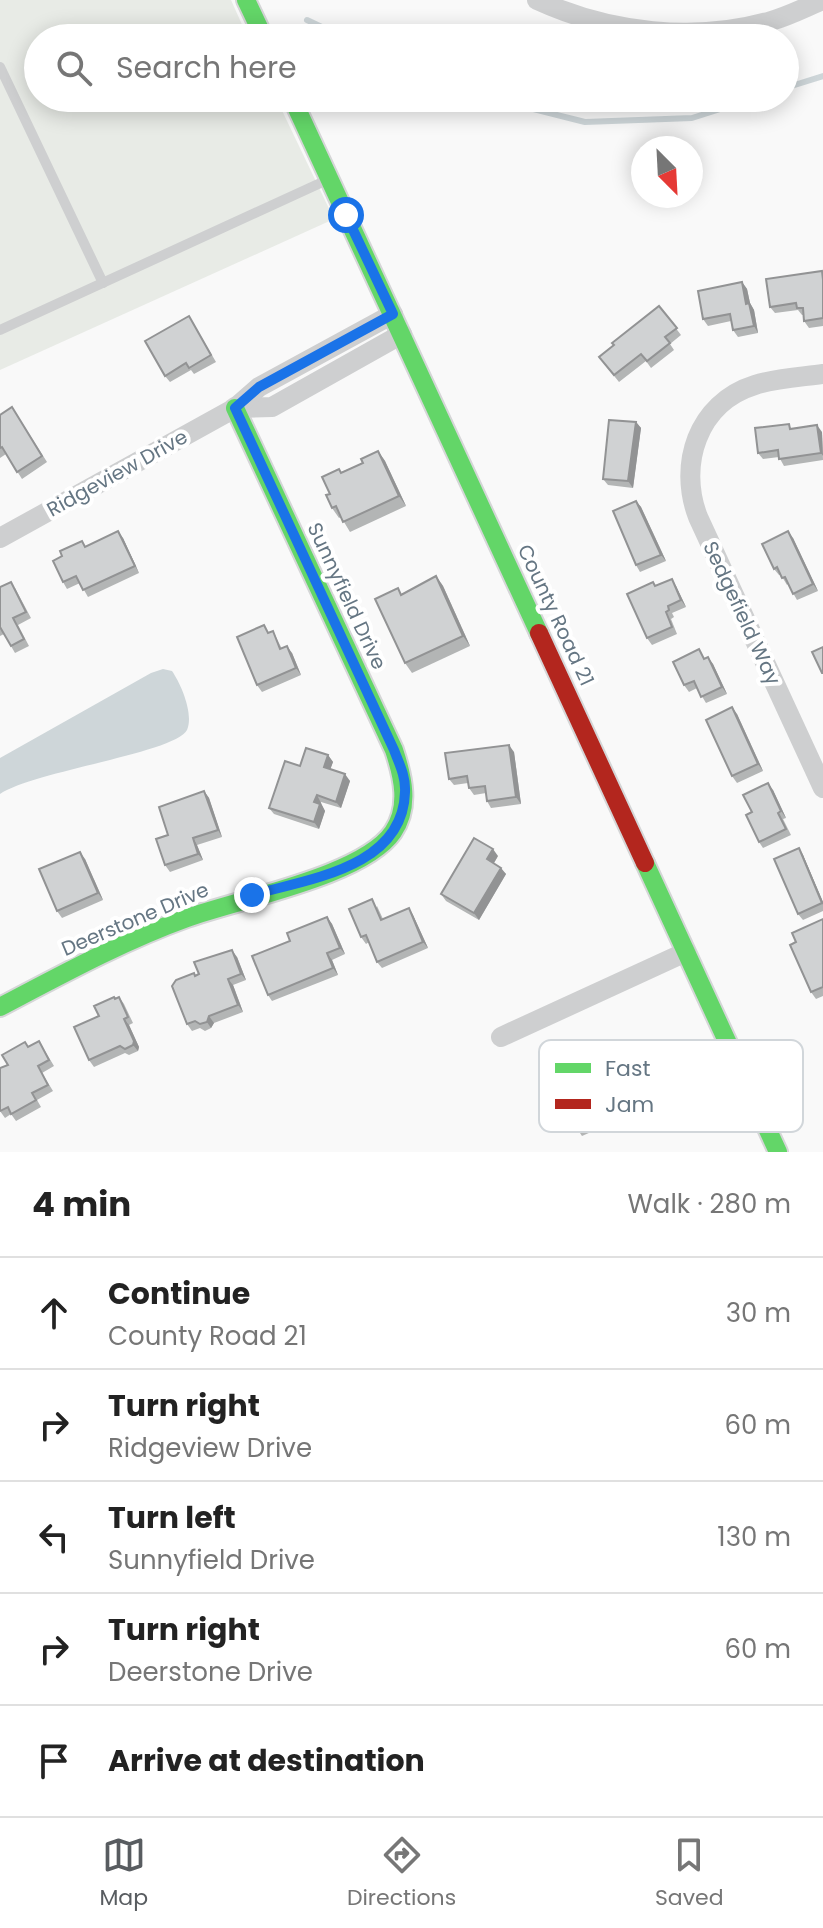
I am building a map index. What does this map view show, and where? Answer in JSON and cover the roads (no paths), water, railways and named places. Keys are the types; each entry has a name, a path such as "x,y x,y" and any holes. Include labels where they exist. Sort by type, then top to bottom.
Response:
{"street":[{"path":"246,0 257,24"},
{"path":"537,0 562,12 611,24"},
{"path":"756,24 823,0"},
{"name":"County Road 21","path":"298,112 726,1040"},
{"name":"Ridgeview Drive","path":"0,538 235,408 259,387 393,314"},
{"name":"Ridgeview Drive","path":"235,408 272,407 402,334"},
{"name":"Sedgefield Way","path":"823,374 755,385 739,392 712,414 699,432 690,463 691,498 823,788"},
{"name":"Sunnyfield Drive","path":"235,408 394,750 406,790 403,807"},
{"name":"Deerstone Drive","path":"0,1007 69,970 186,918 349,866 369,856 397,826 403,807"},
{"path":"501,1037 686,952"},
{"name":"County Road 21","path":"769,1132 778,1152"}],"lane":[{"path":"0,67 103,283"},
{"path":"0,330 329,179"}],"waterway":[{"path":"307,20 315,24"},
{"path":"799,84 823,76"},
{"path":"545,112 585,122 692,118 711,112"}]}
